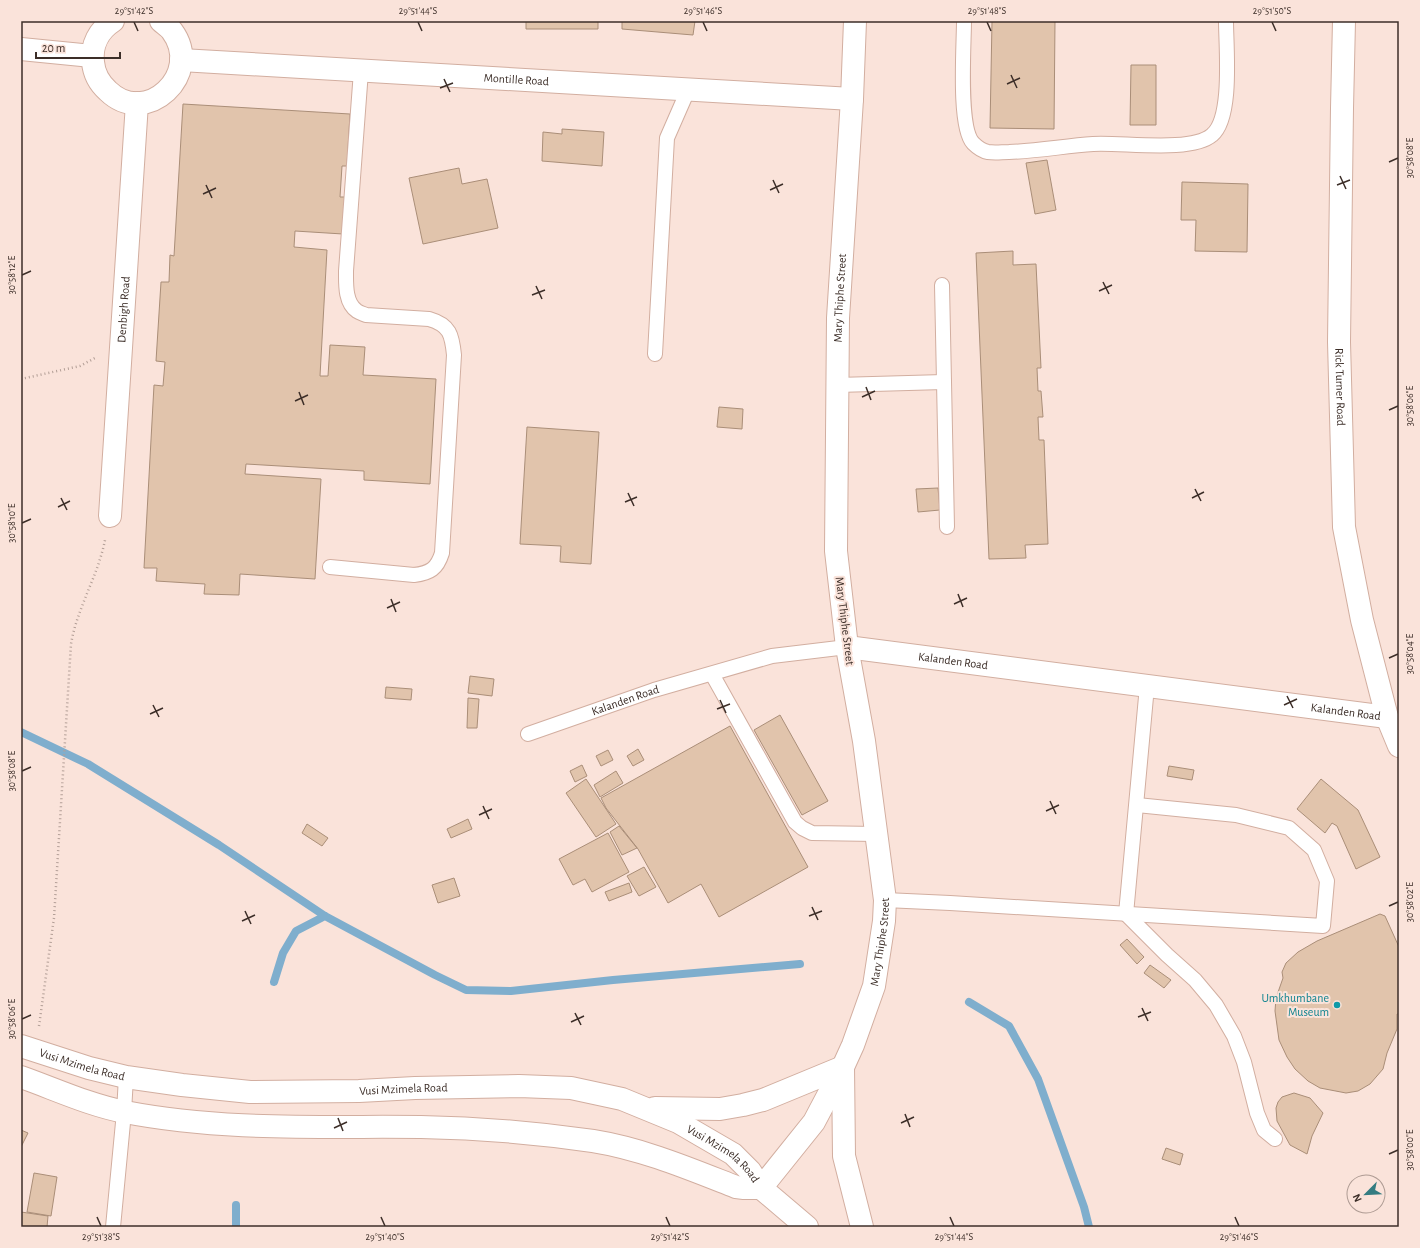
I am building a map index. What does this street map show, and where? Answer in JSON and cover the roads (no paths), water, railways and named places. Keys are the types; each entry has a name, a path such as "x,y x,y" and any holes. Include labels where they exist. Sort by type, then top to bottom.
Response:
{"street":[{"path":"113,21 105,27 96,39 92,56 94,71 101,85 112,96 122,101 138,103 153,100 166,92 176,80 181,60 179,45 172,31 161,21"},
{"name":"Mary Thiphe Street","path":"761,1188 814,1122 844,1067 874,986 884,921 885,900 864,741 847,647 836,551 838,318 852,99 854,21"},
{"name":"Rick Turner Road","path":"1344,21 1339,335 1344,527 1362,620 1387,717 1399,746"},
{"path":"21,49 92,56"},
{"name":"Montille Road","path":"181,60 852,99"},
{"name":"Denbigh Road","path":"110,516 138,103"},
{"name":"Kalanden Road","path":"847,647 1387,717"},
{"name":"Vusi Mzimela Road","path":"28,1048 89,1068 126,1077 182,1085 250,1092 359,1091 415,1088 519,1086 571,1088 622,1099 678,1122 733,1154 750,1171 761,1188 807,1227"},
{"path":"646,1108 720,1109 744,1106 763,1100 844,1067 844,1156 862,1227"},
{"name":"Vusi Mzimela Road","path":"21,1076 84,1101 124,1112 189,1121 230,1125 431,1127 504,1131 595,1141 665,1159 736,1187 761,1188"}],"lane":[{"path":"964,21 964,116 967,135 980,149 988,152 1026,151 1094,144 1179,145 1200,142 1212,136 1218,129 1224,114 1226,88 1226,21"},
{"path":"330,567 414,575 424,574 433,570 439,562 442,553 454,355 450,332 438,321 429,319 366,315 357,311 352,305 346,288 361,71"},
{"path":"655,354 667,138 688,90"},
{"path":"942,285 947,527"},
{"path":"837,385 944,382"},
{"name":"Kalanden Road","path":"528,734 654,690 772,656 847,647"},
{"path":"712,674 795,822 802,828 812,833 876,834"},
{"path":"1126,914 1147,686"},
{"path":"885,900 1323,926 1327,880 1314,850 1289,828 1236,815 1137,805"},
{"path":"1126,914 1167,955 1195,980 1216,1005 1234,1036 1244,1062 1257,1113 1264,1130 1275,1139"},
{"path":"113,1227 126,1077"}],"waterway":[{"path":"21,732 88,764 219,845 325,916 466,990 511,991 613,980 800,964"},
{"path":"274,982 283,953 296,931 325,916"},
{"path":"969,1002 1009,1026 1038,1079 1084,1207 1089,1227"},
{"path":"236,1205 236,1227"}],"place":[{"name":"Umkhumbane Museum","path":"1337,1005"}]}
